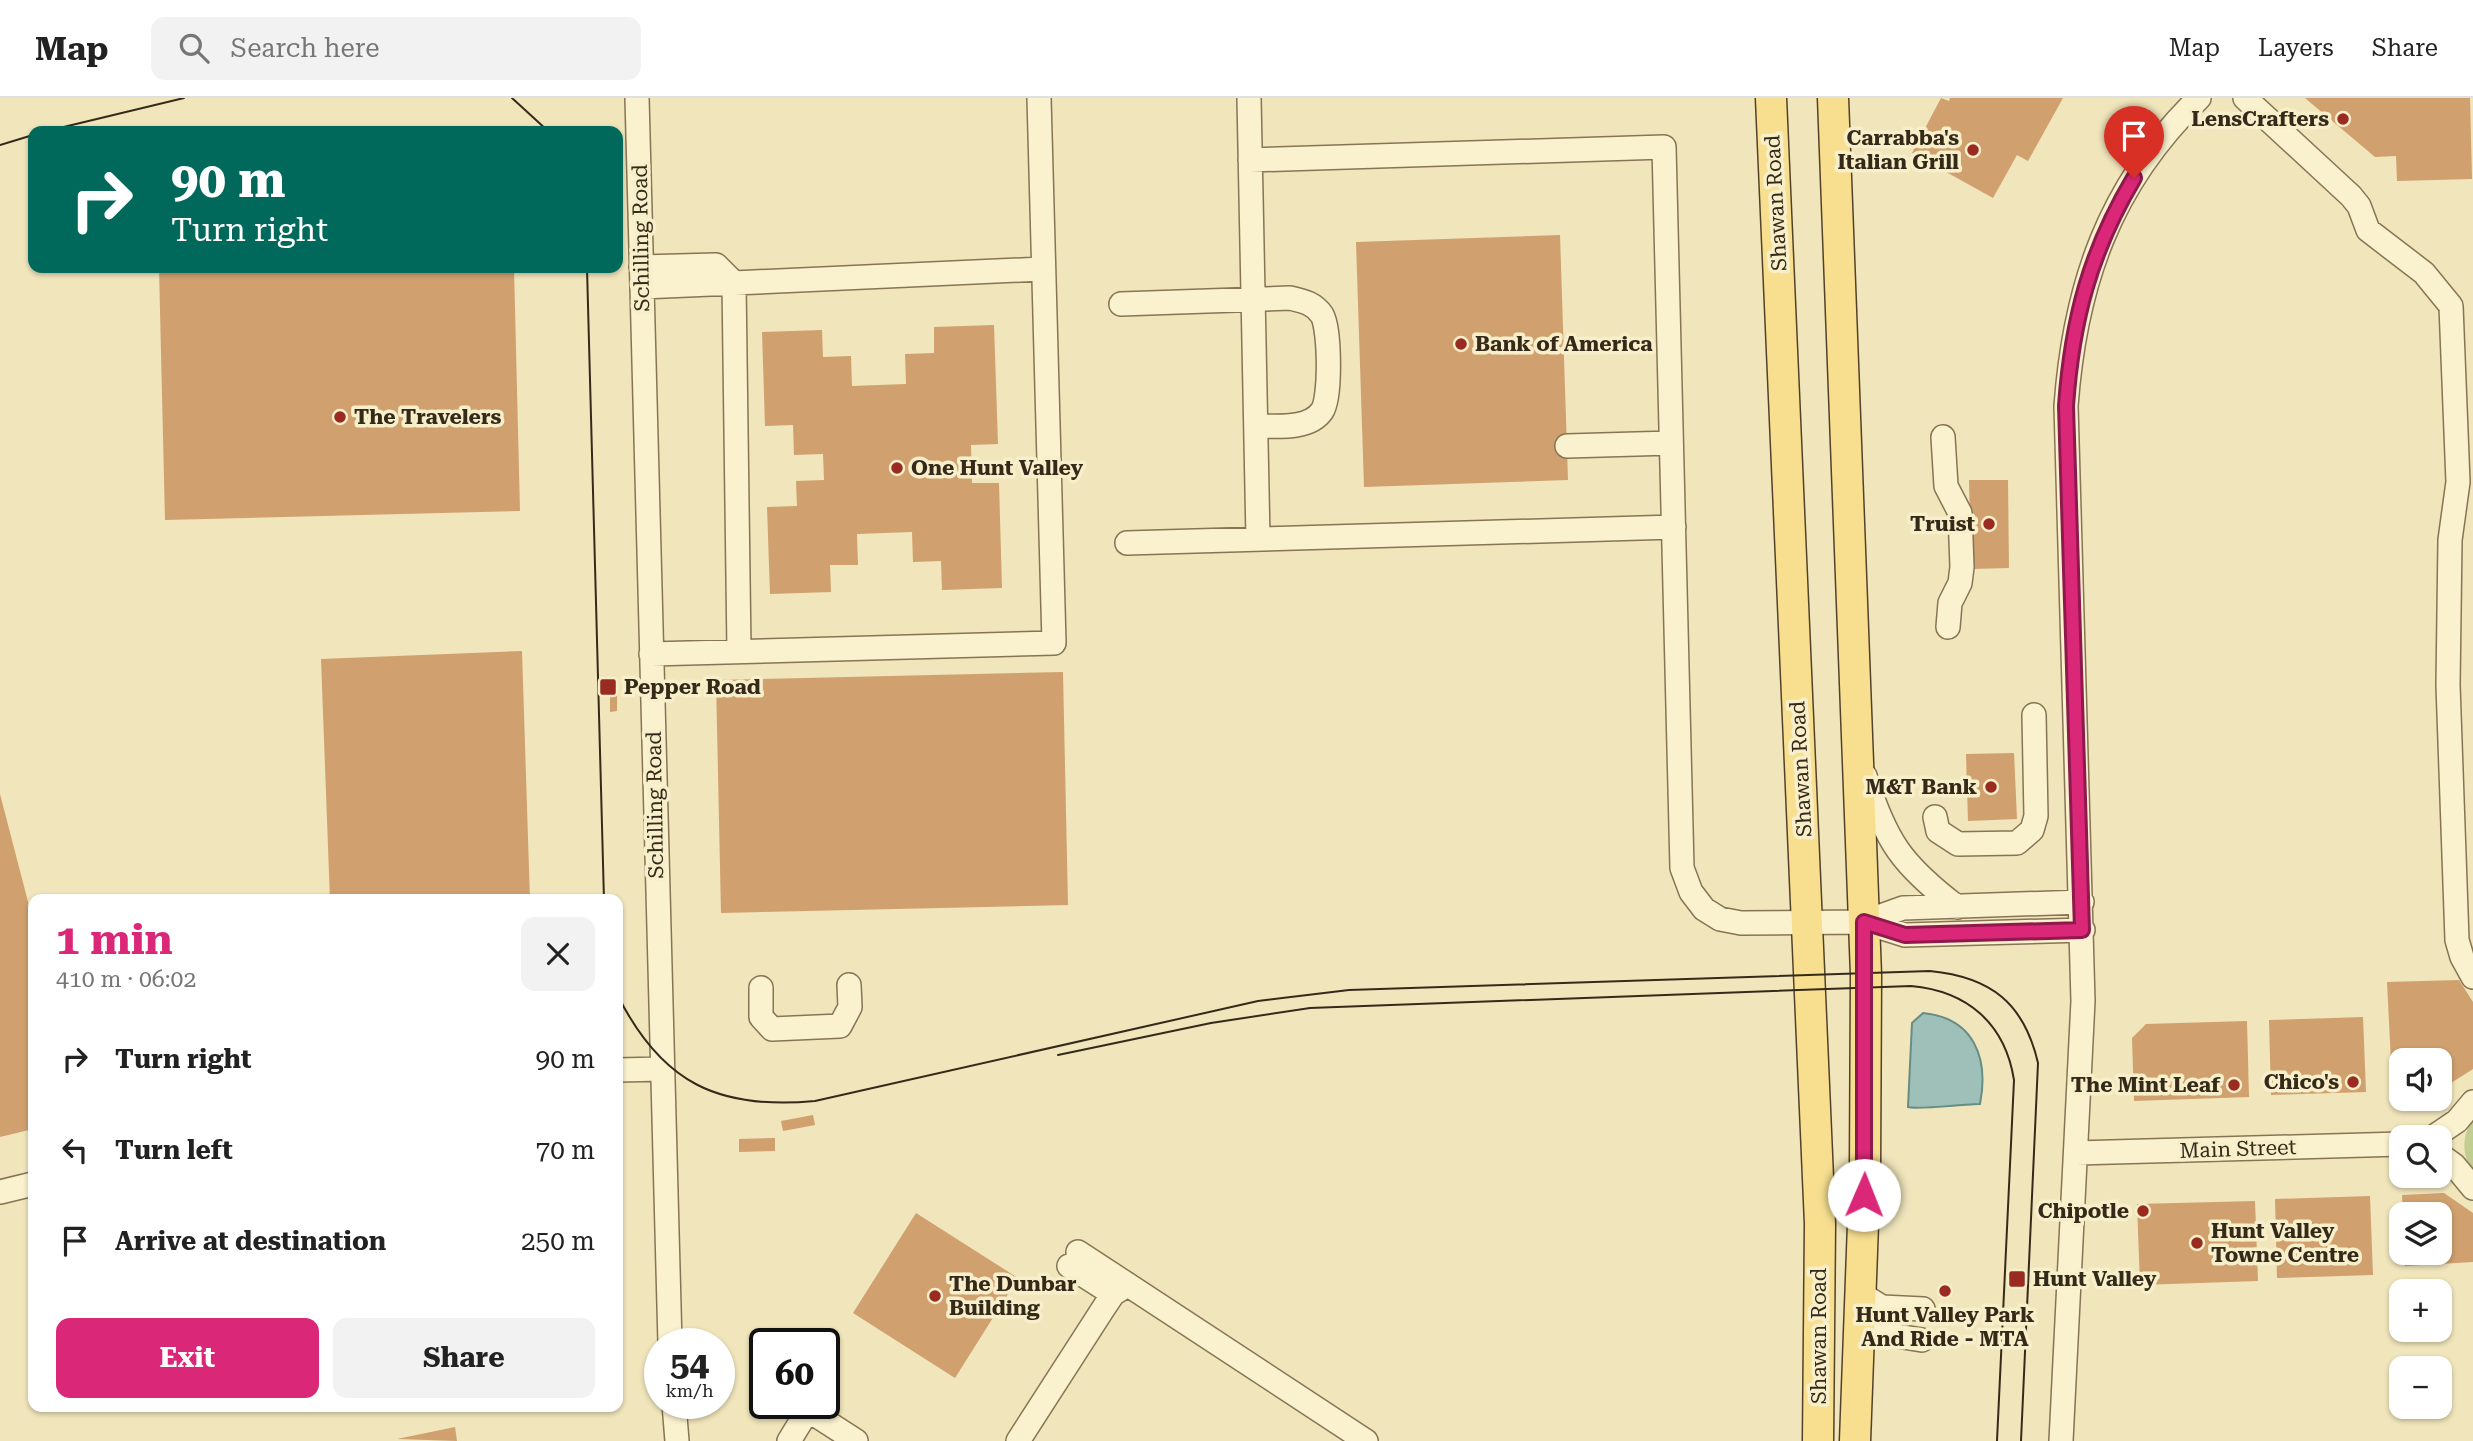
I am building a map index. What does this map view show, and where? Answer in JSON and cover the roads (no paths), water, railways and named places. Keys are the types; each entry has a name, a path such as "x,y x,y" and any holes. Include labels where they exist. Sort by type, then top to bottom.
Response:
{"main road":[{"path":"1748,98 1773,150"},
{"name":"Shawan Road","path":"1771,98 1820,1224 1818,1441"},
{"name":"Shawan Road","path":"1833,98 1864,922 1865,1157 1855,1441"},
{"path":"1820,1327 1859,1330"}],"street":[{"name":"Schilling Road","path":"637,98 670,1328"},
{"path":"651,654 1054,643 1039,98"},
{"path":"1249,98 1258,539"},
{"path":"2061,1441 2083,1001 2066,406 2070,347 2084,287 2107,228 2144,163 2199,98"},
{"path":"2245,98 2351,196 2359,206 2368,230 2424,273 2451,306 2458,482 2450,540 2448,697 2457,940 2473,977"},
{"path":"1250,160 1664,147 1682,867 1690,892 1704,909 1720,919 1741,923 1864,922 1905,935 2082,930"},
{"path":"642,277 734,283 1042,269"},
{"path":"734,283 739,651"},
{"path":"1121,304 1290,298 1308,302 1322,315 1327,330 1327,397 1322,411 1310,421 1289,426 1256,426"},
{"path":"1943,437 1943,471 1946,486 1960,513 1962,554 1961,583 1950,603 1948,627"},
{"path":"1567,446 1671,443"},
{"path":"1127,543 1674,527"},
{"path":"1935,817 1938,831 1958,844 2017,843 2026,837 2032,830 2036,816 2034,715"},
{"path":"1858,753 1888,838 1903,859 1927,883 1957,907"},
{"path":"1864,922 1903,908 2081,902"},
{"path":"761,988 761,1017 772,1029 840,1026 850,1007 849,985"},
{"path":"623,1070 662,1069"},
{"path":"2451,1125 2473,1102"},
{"path":"2452,1138 2457,1121"},
{"name":"Main Street","path":"2076,1153 2389,1144"},
{"path":"2452,1165 2473,1188"},
{"path":"0,1192 28,1185"},
{"path":"1074,1259 1366,1441"},
{"path":"1018,1441 1120,1290"},
{"path":"1861,1294 1882,1307 1923,1309"},
{"path":"1859,1330 1922,1340"},
{"path":"789,1441 808,1410 856,1441"},
{"path":"675,1419 677,1441"}],"water":[{"path":"1923,1013 1940,1016 1955,1023 1974,1043 1982,1071 1980,1104 1908,1107 1912,1023"}],"tram line":[{"path":"68,126 184,98"},
{"path":"512,98 543,126"},
{"path":"0,145 28,137"},
{"path":"587,273 604,894"},
{"path":"623,1005 654,1050 674,1070 697,1085 722,1095 749,1101 780,1103 815,1101 1258,1001 1349,990 1930,971 1971,979 2002,997 2014,1009 2024,1024 2038,1063 2021,1441"},
{"path":"1058,1055 1211,1023 1310,1008 1911,986 1949,995 1966,1003 1992,1027 2002,1042 2014,1080 1997,1441"}],"place":[{"name":"LensCrafters","path":"2343,119"},
{"name":"Carrabba's Italian Grill","path":"1973,150"},
{"name":"Bank of America","path":"1461,344"},
{"name":"The Travelers","path":"340,417"},
{"name":"One Hunt Valley","path":"897,468"},
{"name":"Truist","path":"1989,524"},
{"name":"Pepper Road","path":"608,687"},
{"name":"M&T Bank","path":"1991,787"},
{"name":"Chico's","path":"2353,1082"},
{"name":"The Mint Leaf","path":"2234,1085"},
{"name":"Chipotle","path":"2143,1211"},
{"name":"Hunt Valley Towne Centre","path":"2197,1243"},
{"name":"Hunt Valley","path":"2017,1279"},
{"name":"Hunt Valley Park And Ride - MTA","path":"1945,1291"},
{"name":"The Dunbar Building","path":"935,1296"}]}
